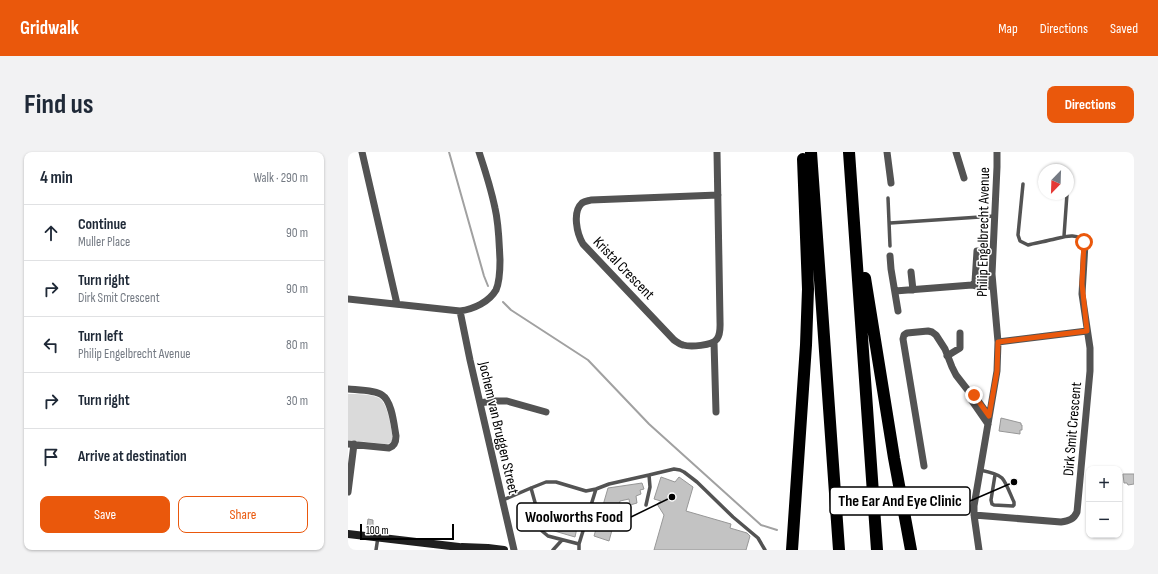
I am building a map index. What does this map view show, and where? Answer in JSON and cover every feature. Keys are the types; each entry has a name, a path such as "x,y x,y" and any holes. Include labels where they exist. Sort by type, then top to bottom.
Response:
{"highway":[{"path":"792,550 806,345 808,289 803,152"},
{"path":"811,152 839,550"},
{"path":"849,152 876,550"},
{"path":"854,228 862,262 894,458 911,550"}],"street":[{"path":"362,152 397,304"},
{"path":"348,298 460,311 473,308 494,293 498,285 500,271 497,217 479,152"},
{"path":"716,152 720,320 719,335 714,342 716,412"},
{"path":"887,152 891,183"},
{"path":"956,152 964,178"},
{"name":"Philip Engelbrecht Avenue","path":"979,550 974,515 975,494 997,371 998,342 992,283 992,257 998,167 997,152"},
{"name":"Kristal Crescent","path":"714,342 710,344 687,345 680,344 674,340 583,244 578,235 577,217 578,209 581,204 591,200 718,195"},
{"path":"998,342 1087,331 1082,289 1085,244"},
{"path":"973,284 977,252"},
{"path":"890,256 890,269 898,311"},
{"path":"911,272 913,290"},
{"path":"895,291 992,283"},
{"name":"Jochem van Bruggen Street","path":"460,311 514,550"},
{"path":"924,466 903,339 904,335 907,333 928,331 936,335 942,343 954,370 989,416"},
{"name":"Dirk Smit Crescent","path":"974,515 1061,522 1071,520 1076,515 1090,371 1090,348 1087,331"},
{"path":"948,356 960,348 960,333"},
{"path":"348,389 378,393 386,398 396,436 394,444 389,448 351,444 348,492"},
{"path":"970,393 970,398 988,424"},
{"path":"480,403 507,401 546,412"},
{"path":"348,534 463,548 468,546 504,550"}],"lane":[{"path":"1024,184 1018,235 1020,241 1028,245 1064,236 1074,236 1083,241 1085,244"},
{"path":"888,198 890,246"},
{"path":"1064,236 1067,200"},
{"path":"890,223 995,216"},
{"path":"502,501 546,482 553,482 584,491 674,469 684,472 697,482 733,517 758,538 765,550"},
{"path":"980,470 995,474 1002,478 1014,502 1014,506 992,504 991,500 995,474"},
{"path":"646,505 650,487 649,475"},
{"path":"531,488 540,529 546,535 579,544"},
{"path":"579,550 579,544 596,489"},
{"path":"376,550 378,537"},
{"path":"552,550 562,540"}],"shaded area":[{"path":"348,394 364,394 379,398 382,401 387,410 390,423 393,439 391,442 385,444 348,440"}],"building":[{"path":"1001,418 1021,423 1022,430 1020,430 1020,434 999,431"},
{"path":"1123,474 1134,474 1134,484 1128,485 1127,483 1124,483"},
{"path":"661,477 675,482 679,477 693,487 686,511 731,524 730,528 747,533 750,536 746,550 654,550 664,515 657,504 661,501 654,499"},
{"path":"642,483 644,489 640,490 641,494 636,496 637,503 630,505 629,499 620,501 609,541 594,536 608,488"},
{"path":"543,518 577,528 575,537 544,528 541,524"},
{"path":"368,519 373,520 373,528 367,528"}],"waterway":[{"path":"449,152 488,286"},
{"path":"503,302 511,310 588,360 649,424 761,525 777,530"}],"place":[{"name":"The Ear And Eye Clinic","path":"1014,482"},
{"name":"Woolworths Food","path":"672,497"}],"route":[{"path":"974,395 989,416 997,371 998,342 1087,331 1082,294 1084,242"}]}
